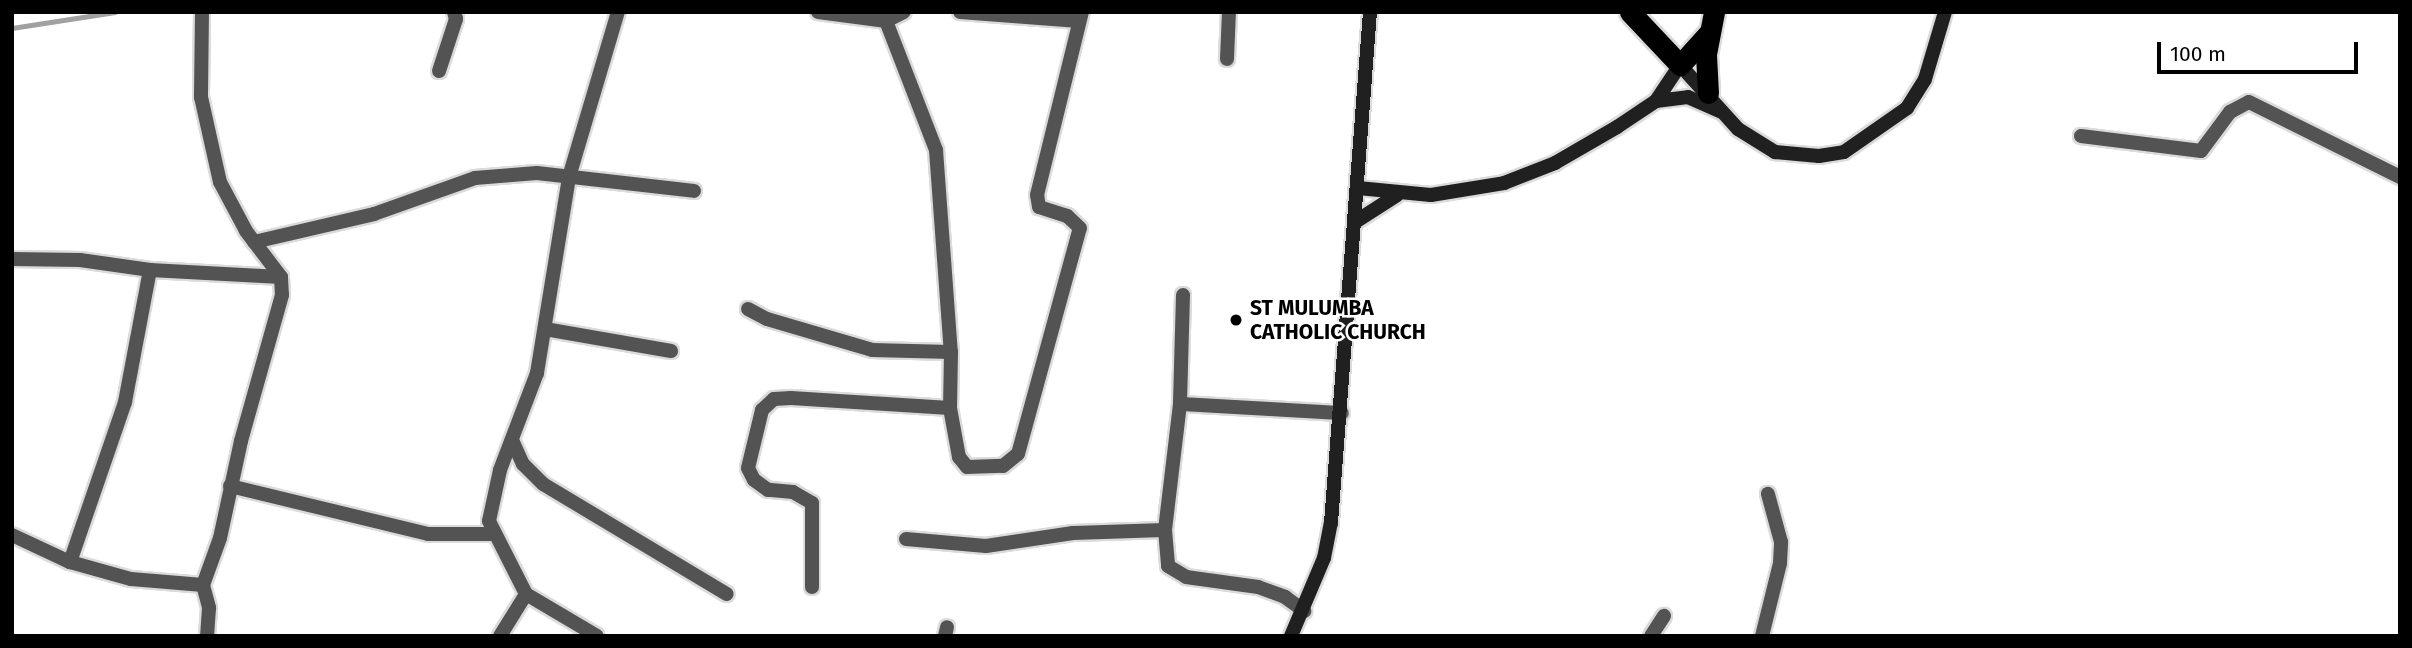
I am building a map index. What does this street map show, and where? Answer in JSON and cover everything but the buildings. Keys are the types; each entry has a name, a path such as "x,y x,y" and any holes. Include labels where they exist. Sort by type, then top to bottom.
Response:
{"highway":[{"path":"1630,12 1680,65 1712,22"},
{"path":"1708,93 1712,22"}],"street":[{"path":"202,12 201,97 217,170 254,242 281,277 282,295 230,486 220,538 203,584 209,608 207,636"},
{"path":"439,71 456,19 454,12"},
{"path":"597,636 526,594 493,534 489,521 500,470 513,442 537,373 569,177 618,12"},
{"path":"818,12 886,22 904,12"},
{"path":"886,22 936,150 951,352 950,408 959,457 967,467 1003,466 1018,454 1080,228 1067,216 1039,207 1037,195 1081,16 960,12"},
{"path":"1227,59 1229,12"},
{"path":"1291,636 1304,611 1324,558 1331,523 1342,413 1370,12"},
{"path":"1656,101 1680,65 1738,129 1775,152 1819,156 1844,152 1907,107 1925,79 1945,12"},
{"path":"1358,188 1397,195 1431,195 1504,183 1555,163 1656,101 1688,97 1725,114"},
{"path":"2081,136 2201,151 2230,112 2249,102 2400,177"},
{"path":"254,242 374,214 475,178 537,173 694,191"},
{"path":"1355,222 1397,195"},
{"path":"12,259 80,260 149,270 281,277"},
{"path":"70,562 125,402 142,331 149,270"},
{"path":"1184,295 1180,404 1165,530 1168,566 1185,577 1258,587 1285,597 1304,611"},
{"path":"748,309 767,319 872,350 951,352"},
{"path":"545,329 671,351"},
{"path":"812,587 812,503 793,492 768,490 754,480 748,468 762,410 774,399 792,398 950,408"},
{"path":"1180,404 1342,413"},
{"path":"513,442 523,464 543,484 727,594"},
{"path":"230,486 428,534 493,534"},
{"path":"1762,636 1780,563 1781,541 1768,494"},
{"path":"906,539 986,546 1073,533 1165,530"},
{"path":"12,535 70,562 131,579 203,584"},
{"path":"500,636 526,594"},
{"path":"1651,636 1664,616"}],"waterway":[{"path":"12,28 115,12"}],"place":[{"name":"ST MULUMBA CATHOLIC CHURCH","path":"1236,320"}]}
